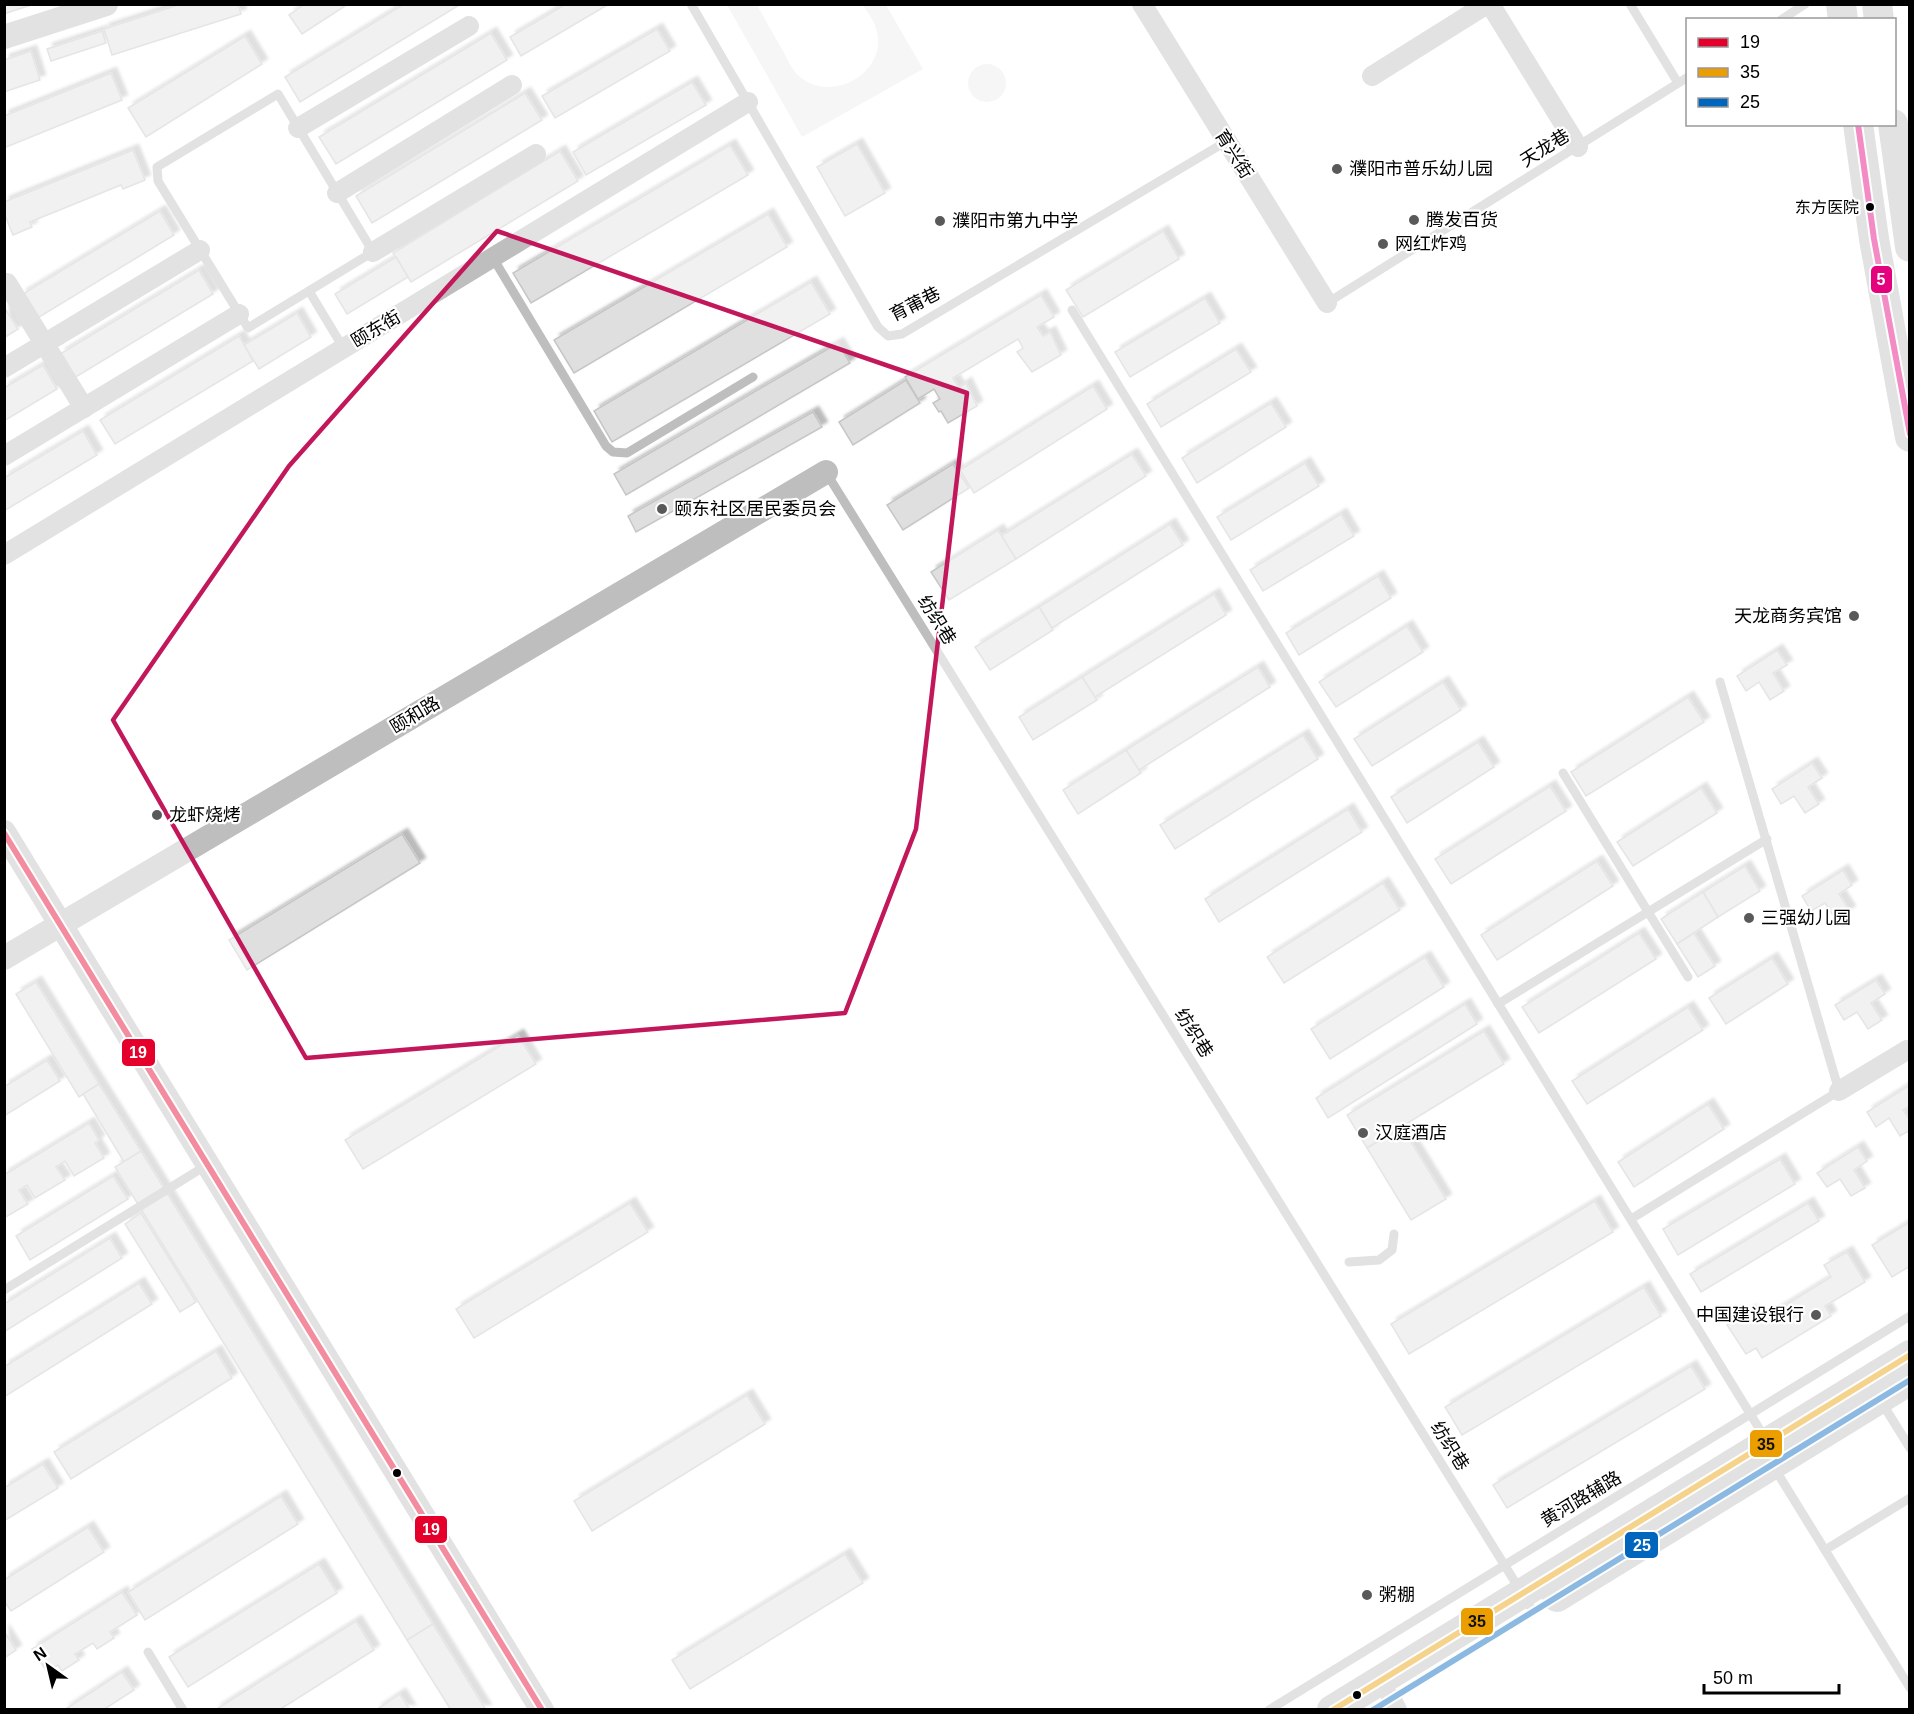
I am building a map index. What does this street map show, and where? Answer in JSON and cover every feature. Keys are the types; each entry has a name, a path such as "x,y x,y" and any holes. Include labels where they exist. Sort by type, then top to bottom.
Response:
{"main road":[{"path":"1858,126 1876,250 1910,437"},
{"path":"1893,126 1910,247"},
{"path":"1332,1710 1527,1602 1770,1453 1910,1355"},
{"path":"1770,1453 1910,1380"},
{"path":"1387,1706 1527,1602"}],"street":[{"path":"4,37 106,4"},
{"name":"育兴街","path":"1142,4 1327,303"},
{"path":"1372,76 1489,4 1578,147"},
{"path":"298,128 469,26"},
{"path":"337,193 512,85"},
{"name":"颐东街","path":"4,555 748,102"},
{"path":"373,252 536,154"},
{"path":"4,368 200,250"},
{"path":"7,283 84,408"},
{"path":"4,456 239,314"},
{"name":"颐和路","path":"4,958 826,472"},
{"path":"4,832 542,1710"},
{"path":"1839,1091 1907,1050"}],"lane":[{"name":"育莆巷","path":"691,4 878,327 888,336 902,333 1227,141"},
{"path":"1630,4 1678,83"},
{"path":"1784,18 1805,4"},
{"name":"天龙巷","path":"1327,303 1686,79"},
{"path":"278,94 337,193 373,252 248,328 158,181 157,167 278,94"},
{"path":"493,258 606,446 613,452 627,453 753,377"},
{"path":"309,291 344,349"},
{"path":"1072,310 1751,1414 1770,1453 1825,1550 1910,1688"},
{"name":"纺织巷","path":"826,472 1527,1602"},
{"path":"1631,1219 1839,1091 1720,682"},
{"path":"1563,772 1688,977"},
{"path":"1498,1004 1767,838"},
{"path":"4,1290 208,1164"},
{"path":"1349,1262 1379,1260 1392,1250 1394,1234"},
{"name":"黄河路辅路","path":"1269,1710 1910,1316"},
{"path":"1879,1398 1910,1448"},
{"path":"1825,1550 1910,1498"},
{"path":"148,1652 183,1710"}],"highlighted area":[{"path":"497,231 967,393 916,829 845,1013 306,1058 113,720 289,466"}],"shaded area":[{"path":"727,5 757,5 797,74 813,84 827,87 842,85 867,70 875,58 878,44 875,26 863,5 886,5 923,69 802,137"},
{"path":"987,64 1001,69 1006,83 1001,97 987,102 973,97 968,83 973,69"}],"building":[{"path":"4,4 34,4 4,14"},
{"path":"181,4 238,4 241,14 112,55 104,29"},
{"path":"305,4 348,4 302,34 289,15"},
{"path":"404,4 461,4 300,102 285,77"},
{"path":"566,4 609,4 521,56 510,37"},
{"path":"657,29 670,51 555,118 542,96"},
{"path":"102,31 106,43 51,61 47,49"},
{"path":"491,33 507,60 336,164 319,137"},
{"path":"245,36 262,64 146,137 128,108"},
{"path":"31,51 40,80 4,92 4,60"},
{"path":"111,73 122,100 4,148 4,116"},
{"path":"692,82 706,105 586,175 573,152"},
{"path":"525,93 542,120 372,223 356,196"},
{"path":"857,144 885,193 845,216 817,167"},
{"path":"730,145 748,175 531,303 513,273"},
{"path":"133,150 145,180 123,189 121,185 30,222 32,227 13,235 4,213 4,202"},
{"path":"560,151 578,181 411,282 393,253"},
{"path":"160,211 174,235 36,319 21,295"},
{"path":"768,214 787,247 574,373 554,340"},
{"path":"1163,231 1179,259 1083,317 1066,290"},
{"path":"396,257 408,277 347,314 335,294"},
{"path":"199,270 213,294 74,378 60,354"},
{"path":"811,282 830,314 612,442 594,411"},
{"path":"1041,295 1054,317 1037,327 1043,336 1050,332 1061,355 1032,372 1017,352 1023,348 1018,339 953,378 959,388 966,383 977,406 948,423 933,403 940,399 934,389 918,399 905,377"},
{"path":"1205,298 1220,323 1130,377 1115,352"},
{"path":"4,307 18,329 4,338"},
{"path":"297,313 311,337 259,369 244,345"},
{"path":"239,336 253,361 115,444 100,420"},
{"path":"838,343 850,363 626,495 614,474"},
{"path":"1236,349 1251,372 1161,427 1147,404"},
{"path":"43,365 57,389 4,421 4,388"},
{"path":"906,380 920,403 853,445 839,422"},
{"path":"1093,386 1107,409 974,493 960,470"},
{"path":"1271,403 1286,427 1197,483 1182,458"},
{"path":"813,412 822,427 636,532 628,516"},
{"path":"83,431 97,455 4,511 4,478"},
{"path":"1132,454 1146,476 1016,559 1001,536"},
{"path":"1305,463 1319,486 1231,540 1217,517"},
{"path":"953,464 969,488 903,530 887,505"},
{"path":"1341,514 1354,536 1263,591 1250,570"},
{"path":"1170,524 1183,545 1052,628 1039,607"},
{"path":"998,530 1016,559 949,600 931,572"},
{"path":"1378,576 1391,598 1299,655 1286,633"},
{"path":"1214,594 1226,615 1095,697 1082,677"},
{"path":"1039,607 1053,630 990,670 975,647"},
{"path":"1407,626 1423,652 1336,707 1319,682"},
{"path":"1777,650 1787,665 1773,673 1784,691 1770,700 1759,682 1746,691 1737,676"},
{"path":"1258,667 1270,687 1139,770 1126,750"},
{"path":"1082,677 1097,700 1033,740 1019,717"},
{"path":"1443,682 1461,710 1372,766 1354,739"},
{"path":"1688,697 1704,722 1586,796 1571,772"},
{"path":"1303,735 1318,759 1175,849 1160,825"},
{"path":"1478,742 1494,767 1407,823 1391,797"},
{"path":"1126,750 1141,773 1078,814 1063,790"},
{"path":"1812,763 1822,778 1808,787 1819,804 1805,813 1794,796 1781,804 1772,789"},
{"path":"1550,786 1566,811 1451,884 1435,859"},
{"path":"1701,788 1717,813 1633,866 1617,842"},
{"path":"1348,809 1362,832 1219,922 1205,899"},
{"path":"402,834 420,863 247,970 229,940"},
{"path":"1597,861 1613,886 1497,960 1481,935"},
{"path":"1745,866 1760,891 1718,917 1703,892"},
{"path":"1843,870 1852,885 1839,894 1850,911 1836,920 1825,903 1811,911 1802,896"},
{"path":"1383,883 1400,910 1284,983 1267,957"},
{"path":"1703,892 1718,917 1677,944 1661,919"},
{"path":"1639,933 1656,959 1539,1033 1522,1007"},
{"path":"1694,933 1715,966 1698,977 1677,944"},
{"path":"1425,957 1444,987 1330,1059 1311,1029"},
{"path":"1772,958 1788,984 1726,1024 1709,998"},
{"path":"1876,980 1885,994 1871,1003 1882,1020 1868,1029 1857,1012 1844,1020 1835,1005"},
{"path":"36,982 99,1084 79,1097 16,994"},
{"path":"1465,1004 1477,1024 1328,1118 1316,1098"},
{"path":"1688,1007 1703,1030 1587,1104 1572,1081"},
{"path":"1484,1031 1504,1064 1367,1148 1347,1115"},
{"path":"518,1035 536,1064 363,1169 345,1140"},
{"path":"47,1060 60,1081 4,1116 4,1087"},
{"path":"99,1084 141,1151 124,1162 83,1094"},
{"path":"1908,1086 1910,1106 1903,1110 1910,1120 1910,1130 1900,1136 1889,1118 1876,1127 1867,1112"},
{"path":"1708,1104 1724,1129 1634,1187 1618,1162"},
{"path":"89,1123 99,1140 95,1143 104,1158 74,1176 65,1161 56,1167 65,1180 35,1198 27,1185 19,1190 28,1204 4,1218 4,1175"},
{"path":"1402,1127 1446,1199 1411,1220 1367,1148"},
{"path":"1858,1147 1867,1161 1854,1170 1865,1188 1851,1196 1840,1179 1827,1187 1817,1173"},
{"path":"141,1151 433,1624 407,1640 115,1167"},
{"path":"1780,1159 1795,1184 1678,1255 1663,1229"},
{"path":"113,1176 128,1199 30,1260 16,1236"},
{"path":"1595,1201 1613,1232 1409,1354 1391,1324"},
{"path":"630,1203 648,1232 474,1338 456,1309"},
{"path":"1808,1203 1819,1221 1701,1292 1690,1274"},
{"path":"141,1213 196,1302 180,1312 125,1224"},
{"path":"1910,1222 1910,1266 1892,1277 1872,1245"},
{"path":"110,1238 122,1258 4,1332 4,1304"},
{"path":"1847,1252 1865,1282 1825,1306 1831,1316 1762,1358 1756,1348 1746,1354 1727,1325 1751,1310 1758,1322 1831,1277 1824,1265"},
{"path":"139,1283 152,1304 4,1397 4,1367"},
{"path":"1644,1287 1661,1316 1462,1435 1445,1407"},
{"path":"216,1351 232,1378 71,1479 54,1452"},
{"path":"1691,1366 1705,1389 1507,1508 1493,1485"},
{"path":"747,1395 765,1424 592,1531 574,1501"},
{"path":"43,1464 58,1488 4,1521 4,1488"},
{"path":"281,1496 298,1524 145,1620 128,1592"},
{"path":"88,1527 104,1552 11,1611 4,1601 4,1580"},
{"path":"845,1554 863,1583 690,1689 672,1660"},
{"path":"319,1564 337,1593 188,1687 169,1657"},
{"path":"122,1592 137,1615 110,1632 114,1638 97,1649 93,1643 75,1654 79,1660 62,1671 58,1665 47,1672 32,1649"},
{"path":"356,1621 374,1650 279,1710 215,1710"},
{"path":"433,1624 486,1710 451,1710 407,1640"},
{"path":"4,1631 16,1650 4,1658"},
{"path":"122,1672 134,1690 103,1710 64,1710"},
{"path":"400,1694 410,1710 376,1710"}],"transit line":[{"name":"5","path":"1858,126 1874,239 1910,434"},
{"name":"19","path":"4,833 542,1710"},
{"name":"35","path":"1333,1710 1910,1355"},
{"name":"25","path":"1373,1710 1910,1380"}],"place":[{"name":"濮阳市普乐幼儿园","path":"1337,169"},
{"name":"东方医院","path":"1870,207"},
{"name":"腾发百货","path":"1414,220"},
{"name":"濮阳市第九中学","path":"940,221"},
{"name":"网红炸鸡","path":"1383,244"},
{"name":"颐东社区居民委员会","path":"662,509"},
{"name":"天龙商务宾馆","path":"1854,616"},
{"name":"龙虾烧烤","path":"157,815"},
{"name":"三强幼儿园","path":"1749,918"},
{"name":"汉庭酒店","path":"1363,1133"},
{"name":"中国建设银行","path":"1816,1315"},
{"name":"粥棚","path":"1367,1595"}]}
